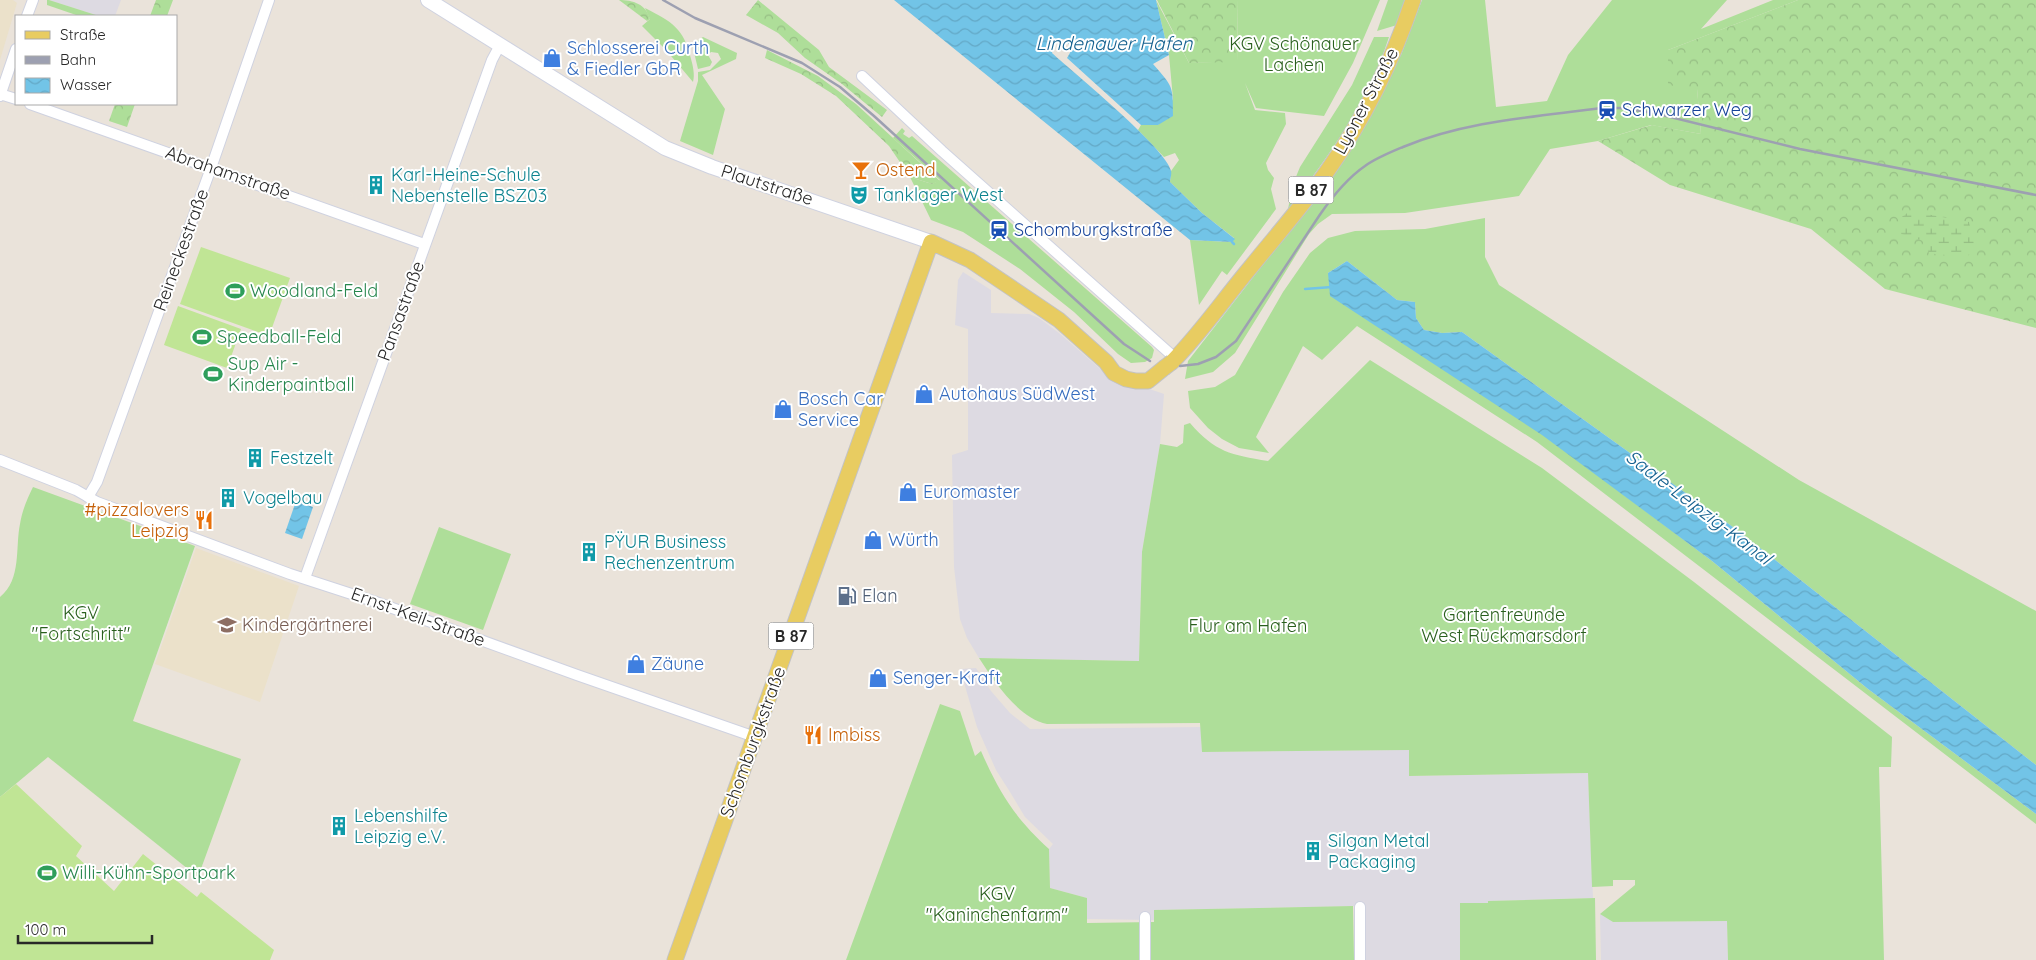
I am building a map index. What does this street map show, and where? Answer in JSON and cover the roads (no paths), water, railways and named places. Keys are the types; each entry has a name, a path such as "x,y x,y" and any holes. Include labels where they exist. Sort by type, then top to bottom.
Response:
{"main road":[{"name":"Plautstraße","path":"428,0 676,154 931,242 964,256 1059,320 1106,362 1114,373 1136,382 1148,381 1168,365"},
{"name":"Lyoner Straße","path":"1168,365 1328,170 1374,90 1402,32 1413,0"},
{"name":"Schomburgkstraße","path":"675,960 931,242"}],"street":[{"path":"27,15 32,0"},
{"name":"Reineckestraße","path":"88,497 97,482 211,168 269,0"},
{"name":"Pansastraße","path":"306,578 424,244 492,60 500,45"},
{"path":"15,52 0,94 15,99"},
{"path":"862,76 1168,365"},
{"name":"Abrahamstraße","path":"33,105 424,244"},
{"name":"Ernst-Keil-Straße","path":"0,460 76,490 97,502 755,737"},
{"path":"1360,907 1360,960"},
{"path":"1145,917 1145,960"}],"water":[{"name":"Lindenauer Hafen","path":"894,0 1156,0 1169,55 1153,64 1168,82 1172,92 1173,106 1173,116 1158,125 1141,125 1067,58 1071,51 1071,46 1063,39 1055,41 1052,53 1154,146 1166,160 1171,171 1170,182 1202,213 1235,239 1232,242 1190,240"},
{"name":"Saale-Leipzig-Kanal","path":"1347,261 1397,300 1415,302 1416,318 1424,330 1442,333 1462,332 1737,530 2036,765 2036,814 1868,689 1712,561 1542,435 1330,296 1328,273"},
{"path":"296,501 313,507 302,539 285,533"}],"waterway":[{"path":"1305,289 1332,287"}],"railway":[{"path":"663,0 695,18 802,63 840,87 1124,344 1150,361"},
{"path":"1180,366 1198,364 1216,357 1236,341 1324,209 1358,171 1384,155 1427,138 1500,121 1601,108 1620,108 1654,113 1800,149 2036,195"}],"place":[{"name":"Schlosserei Curth & Fiedler GbR","path":"552,58"},
{"name":"Schwarzer Weg","path":"1607,110"},
{"name":"Ostend","path":"861,170"},
{"name":"Karl-Heine-Schule Nebenstelle BSZ03","path":"376,185"},
{"name":"Tanklager West","path":"859,195"},
{"name":"Schomburgkstraße","path":"999,230"},
{"name":"Woodland-Feld","path":"235,291"},
{"name":"Speedball-Feld","path":"202,337"},
{"name":"Sup Air - Kinderpaintball","path":"213,374"},
{"name":"Autohaus SüdWest","path":"924,394"},
{"name":"Bosch Car Service","path":"783,409"},
{"name":"Festzelt","path":"255,458"},
{"name":"Euromaster","path":"908,492"},
{"name":"Vogelbau","path":"228,498"},
{"name":"#pizzalovers Leipzig","path":"204,520"},
{"name":"Würth","path":"873,540"},
{"name":"PŸUR Business Rechenzentrum","path":"589,552"},
{"name":"Elan","path":"847,596"},
{"name":"Kindergärtnerei","path":"227,625"},
{"name":"Zäune","path":"636,664"},
{"name":"Senger-Kraft","path":"878,678"},
{"name":"Imbiss","path":"813,735"},
{"name":"Lebenshilfe Leipzig e.V.","path":"339,826"},
{"name":"Silgan Metal Packaging","path":"1313,851"},
{"name":"Willi-Kühn-Sportpark","path":"47,873"}],"park label":[{"name":"KGV Schönauer Lachen","path":"1294,54"},
{"name":"KGV \"Fortschritt\"","path":"81,623"},
{"name":"Gartenfreunde West Rückmarsdorf","path":"1504,625"},
{"name":"Flur am Hafen","path":"1248,626"},
{"name":"KGV \"Kaninchenfarm\"","path":"997,904"}]}
